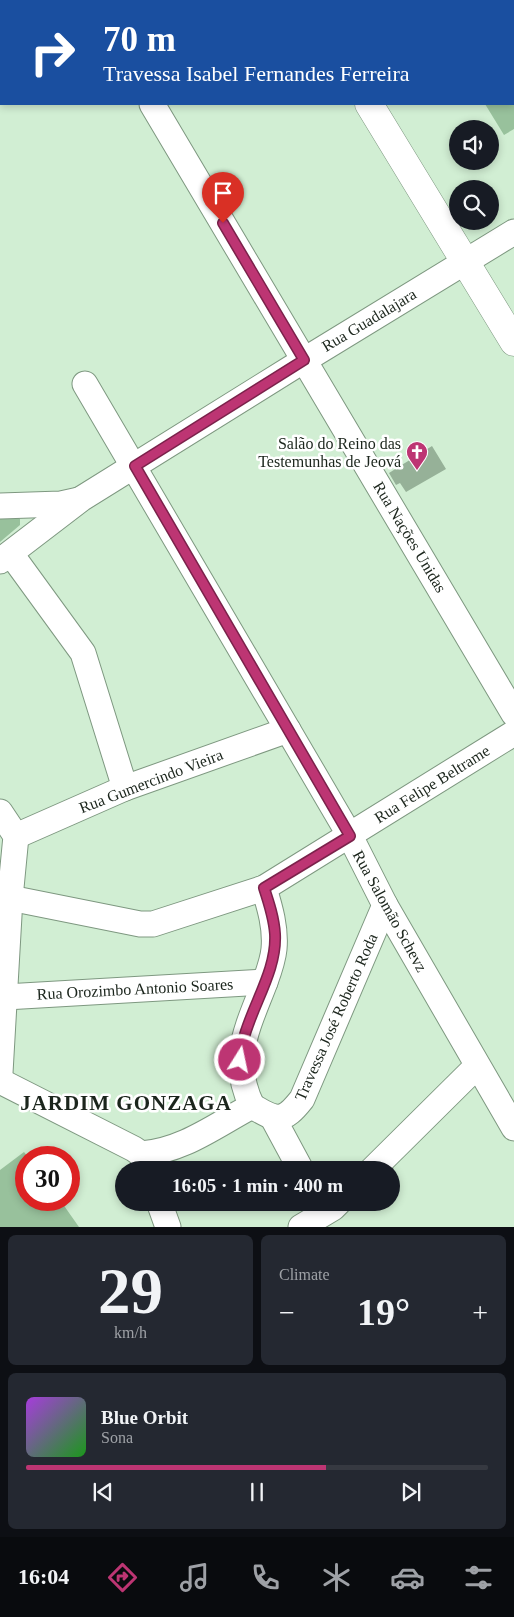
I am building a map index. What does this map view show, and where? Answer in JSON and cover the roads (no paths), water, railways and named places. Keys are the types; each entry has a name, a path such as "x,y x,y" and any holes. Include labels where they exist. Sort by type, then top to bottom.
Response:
{"main road":[{"path":"370,105 514,342"}],"street":[{"name":"Rua Nações Unidas","path":"153,105 514,714"},
{"name":"Rua Guadalajara","path":"6,557 81,499 514,232"},
{"name":"Rua Salomão Schevz","path":"85,384 135,466 350,836 385,906 514,1128"},
{"path":"0,506 61,504 81,499"},
{"path":"6,557 83,653 125,788"},
{"name":"Rua Gumercindo Vieira","path":"16,836 125,788 288,730"},
{"name":"Rua Felipe Beltrame","path":"10,898 140,924 153,924 264,888 514,733"},
{"path":"0,812 16,836 10,898 0,1072"},
{"path":"264,888 273,918 275,934 271,965 243,1041 240,1060 242,1078 246,1094 263,1112 295,1161"},
{"name":"Travessa José Roberto Roda","path":"146,1161 168,1150 263,1112 284,1116 292,1112 302,1099 385,906"},
{"name":"Rua Orozimbo Antonio Soares","path":"5,997 264,982"},
{"path":"381,1161 477,1066"},
{"path":"0,1081 134,1149 143,1161"},
{"path":"162,1211 168,1227"},
{"path":"301,1227 329,1211"}],"place":[{"name":"Salão do Reino das Testemunhas de Jeová","path":"417,471"}],"district":[{"name":"JARDIM GONZAGA","path":"126,1103"}]}
